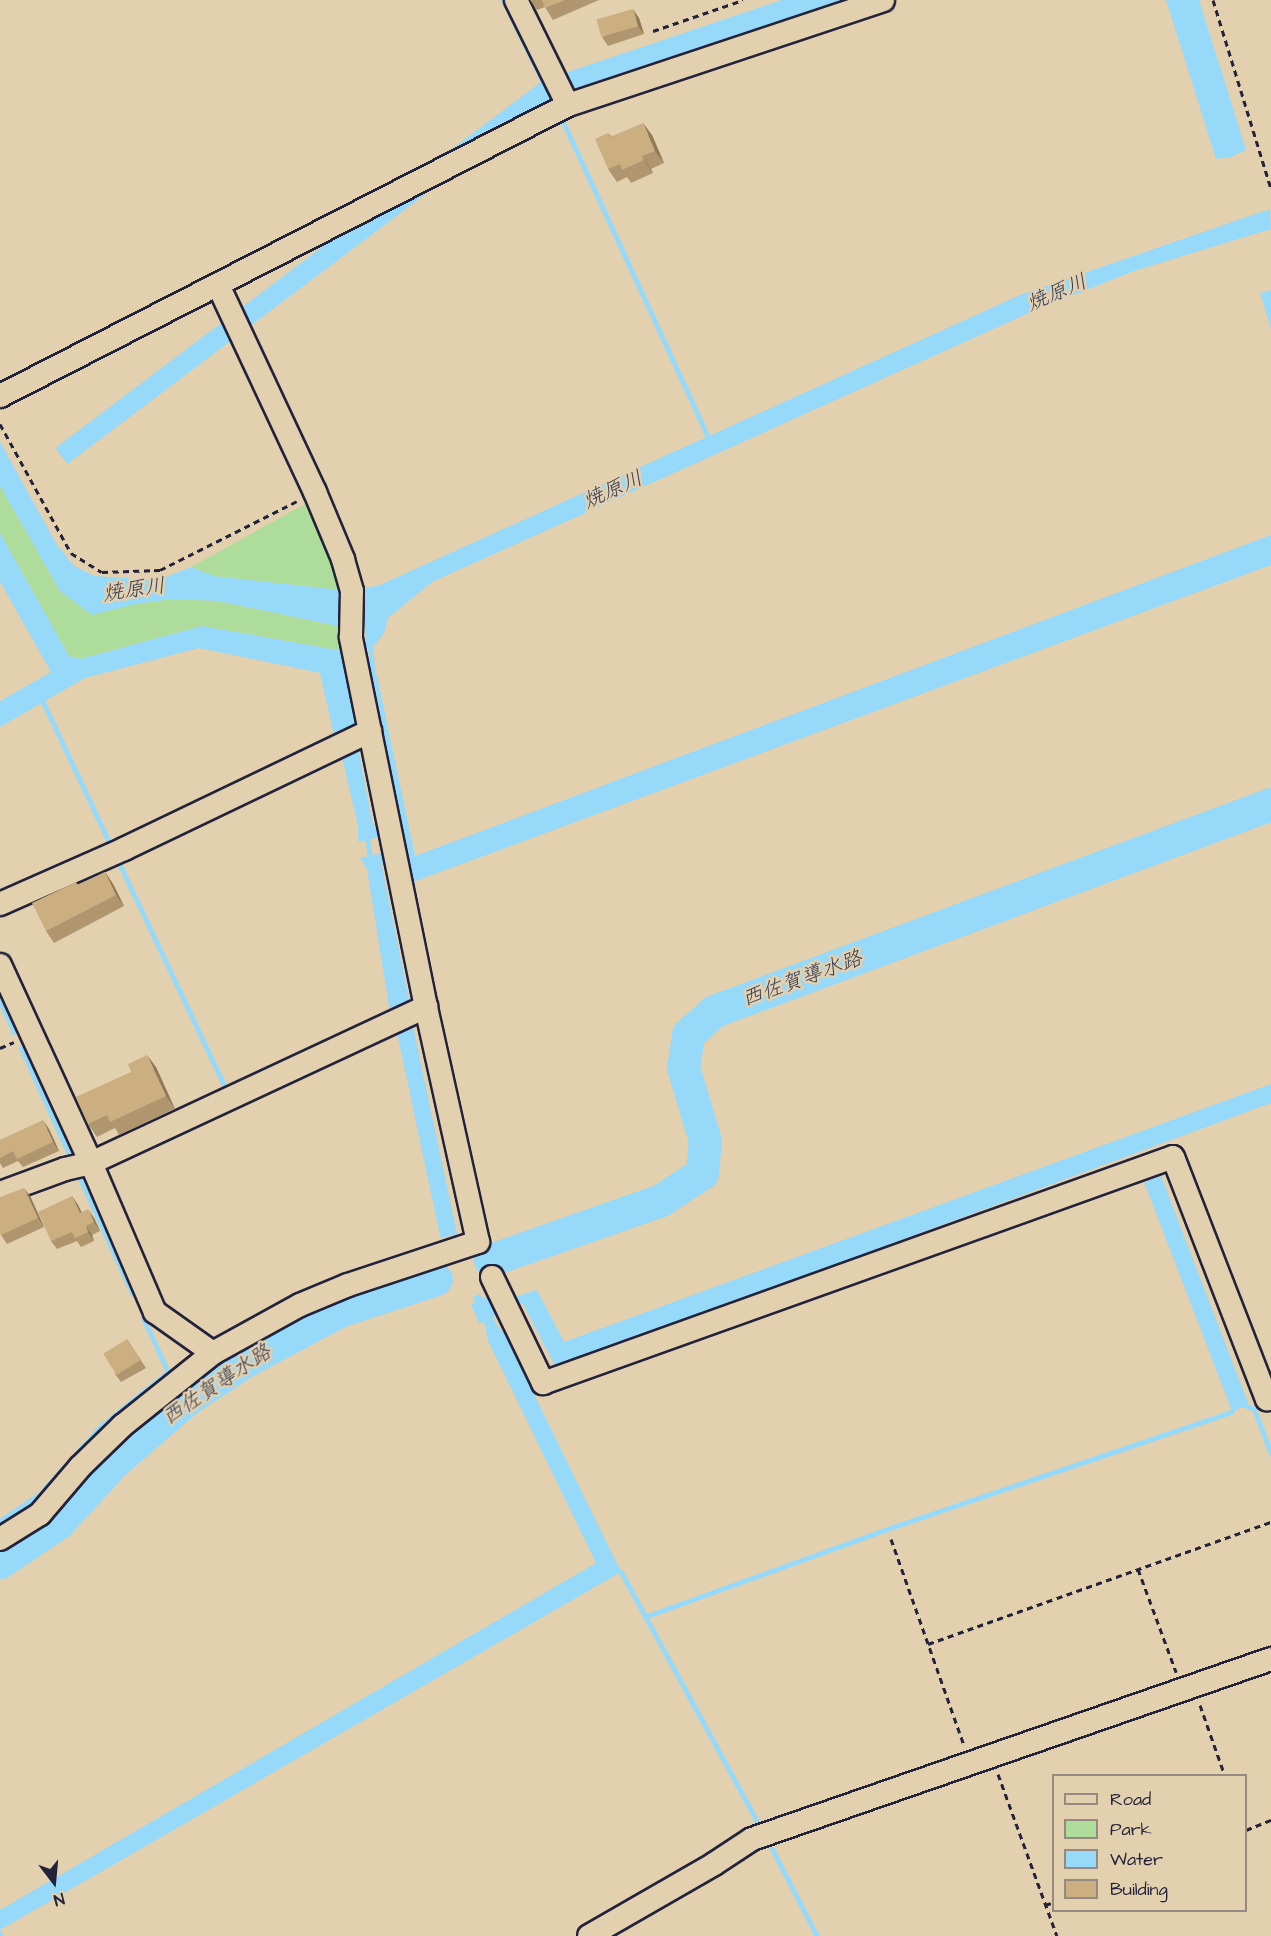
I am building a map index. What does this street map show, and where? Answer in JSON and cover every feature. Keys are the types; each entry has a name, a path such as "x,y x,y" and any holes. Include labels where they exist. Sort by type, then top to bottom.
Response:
{"street":[{"path":"516,0 568,105"},
{"path":"0,396 568,105 883,0"},
{"path":"0,1539 40,1514 80,1467 122,1426 213,1353 300,1305 348,1285 478,1242 411,1014 355,738 351,637 352,598 343,559 315,492 218,285"},
{"path":"0,904 124,849 355,738"},
{"path":"0,965 91,1163 155,1312 213,1353"},
{"path":"0,1192 91,1163 411,1014"},
{"path":"492,1277 543,1383 1173,1157 1270,1403"},
{"path":"589,1936 752,1839 1271,1659"}],"path":[{"path":"653,31 743,0"},
{"path":"1213,0 1271,189"},
{"path":"0,424 71,553 102,572 160,570 315,492"},
{"path":"928,1644 1271,1522"},
{"path":"891,1539 928,1644 1057,1936"},
{"path":"1247,1829 1271,1820"},
{"path":"1045,1905 1052,1902"}],"green space":[{"path":"0,486 60,591 136,604 173,599 218,601 342,627 343,651 202,626 80,659 69,656 0,533"},
{"path":"307,503 336,563 341,590 214,576 191,567"}],"water":[{"path":"782,0 843,0 574,89 565,73"},
{"path":"1166,0 1199,0 1246,150 1231,157 1216,159"},
{"path":"545,79 557,95 67,464 55,448"},
{"name":"焼原川","path":"1270,209 1271,229 1134,271 1029,313 432,582 388,618 384,633 374,646 366,647 364,616 359,609 358,590 380,585 1020,295"},
{"path":"1271,290 1271,329 1260,293"},
{"name":"焼原川","path":"0,442 57,545 74,566 94,576 158,580 191,567 214,576 341,590 342,627 218,601 173,599 136,604 92,615 60,591 0,486"},
{"path":"0,533 69,656 80,659 202,626 343,651 357,726 334,736 320,673 199,648 85,678 0,727 0,701 51,672 0,582"},
{"path":"1271,535 1271,565 413,882 370,677 377,676 415,856"},
{"path":"358,747 372,821 380,837 358,842 358,826 341,753"},
{"path":"384,853 382,867 410,1004 390,1012 367,870 360,858"},
{"path":"412,1022 457,1234 440,1238 395,1026"},
{"path":"1271,1084 1271,1103 556,1368 523,1304 517,1304 514,1297 537,1290 564,1342"},
{"path":"1161,1176 1249,1405 1232,1411 1144,1182"},
{"path":"480,1294 483,1299 488,1297 492,1304 498,1302 501,1308 495,1311 497,1315 493,1317 496,1324 504,1333 621,1572 0,1930 0,1910 596,1563 488,1341 484,1322 479,1323 471,1304 475,1302 473,1297"}],"building":[{"path":"542,0 565,0 545,8"},
{"path":"633,9 638,26 601,37 596,19"},
{"path":"643,123 655,151 642,156 644,160 622,170 620,164 608,169 595,139 608,133 610,137"},
{"path":"105,872 116,895 46,931 32,903 76,882 78,885"},
{"path":"147,1055 166,1096 110,1122 107,1115 88,1124 76,1097 131,1072 128,1064"},
{"path":"43,1120 53,1142 17,1159 13,1151 0,1158 0,1140"},
{"path":"24,1188 38,1218 1,1235 0,1197"},
{"path":"72,1196 80,1213 88,1209 94,1222 86,1226 88,1232 75,1238 72,1232 51,1241 38,1212"},
{"path":"127,1339 140,1360 117,1375 103,1354"}],"waterway":[{"path":"503,0 542,80"},
{"path":"564,124 710,442"},
{"path":"370,647 373,677"},
{"path":"43,702 109,842"},
{"name":"西佐賀導水路","path":"490,1260 661,1200 702,1173 705,1141 683,1067 688,1034 714,1011 1271,804"},
{"path":"366,833 371,862"},
{"path":"118,861 224,1085"},
{"path":"0,1001 14,1032"},
{"path":"21,1048 70,1156"},
{"path":"78,1174 132,1293"},
{"name":"西佐賀導水路","path":"0,1562 58,1523 114,1462 186,1400 245,1361 339,1311 436,1279"},
{"path":"0,1521 40,1494 101,1426 168,1372 143,1318"},
{"path":"1242,1404 1254,1409 1271,1454"},
{"path":"647,1616 887,1529 1231,1412 1233,1408"},
{"path":"621,1572 757,1821"},
{"path":"772,1849 817,1936"}]}
